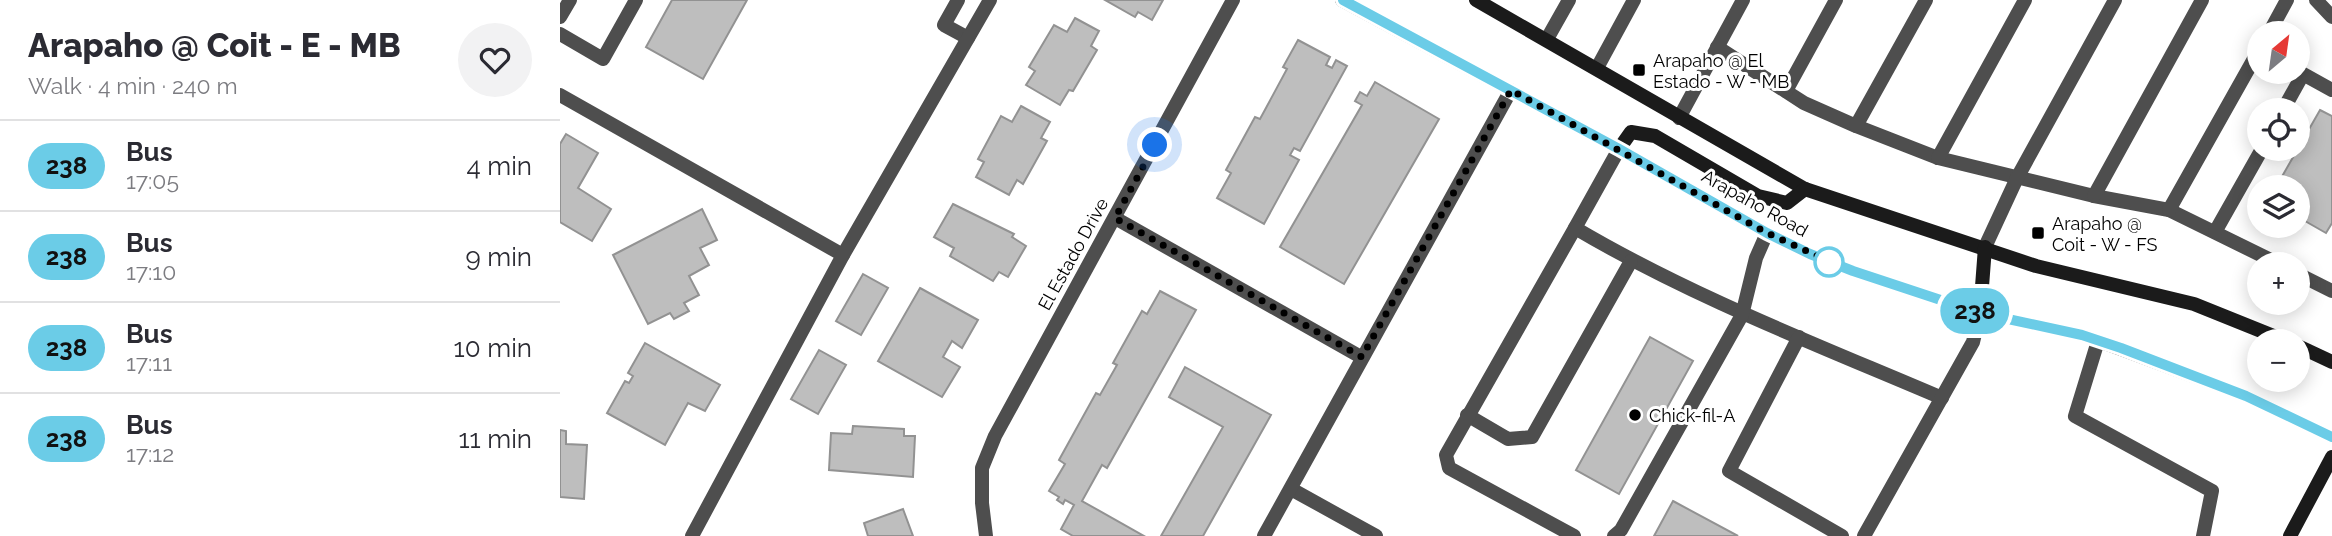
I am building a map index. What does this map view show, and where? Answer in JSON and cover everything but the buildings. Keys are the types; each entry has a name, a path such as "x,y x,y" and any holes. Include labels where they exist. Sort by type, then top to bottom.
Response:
{"main road":[{"name":"Arapaho Road","path":"1342,0 1810,254 1980,313 2082,335 2246,396 2332,437"},
{"name":"Arapaho Road","path":"1476,0 1805,189 2036,266 2194,304 2257,329"},
{"path":"1619,149 1631,132 1643,133 1655,136 1758,196 1787,202 1805,189"},
{"path":"1980,313 1985,247"},
{"path":"2310,352 2332,362"},
{"path":"2290,536 2332,457"}],"street":[{"path":"560,17 570,0"},
{"path":"560,34 603,58 636,0"},
{"path":"958,0 944,24 968,38"},
{"path":"692,536 843,255 990,0"},
{"name":"El Estado Drive","path":"986,536 982,468 995,436 1233,0"},
{"path":"1547,39 1569,0"},
{"path":"1597,68 1634,0"},
{"path":"1679,118 1743,0"},
{"path":"1786,91 1836,0"},
{"path":"1856,126 1926,0"},
{"path":"1938,158 2025,0"},
{"path":"1985,247 2017,178 2115,0"},
{"path":"2094,196 2202,0"},
{"path":"2276,21 2287,0"},
{"path":"2316,0 2332,17"},
{"path":"1717,47 1804,103 1938,158 2094,196 2169,210 2255,252"},
{"path":"2169,210 2247,71"},
{"path":"2290,98 2304,74 2332,90"},
{"path":"1264,536 1511,90"},
{"path":"560,95 843,255"},
{"path":"1574,536 1449,468 1446,456 1619,149"},
{"path":"2215,232 2255,161"},
{"path":"1115,218 1362,357"},
{"path":"1575,228 1631,261 1742,314 1942,398"},
{"path":"1614,536 1621,530 1742,314 1756,258 1767,233"},
{"path":"1467,415 1508,439 1532,437 1631,261"},
{"path":"2310,280 2332,291"},
{"path":"1864,536 1973,342 1980,313"},
{"path":"1800,337 1729,471 1842,536"},
{"path":"2098,341 2075,416 2212,491 2203,536"},
{"path":"1291,489 1376,536"}],"bus line":[{"name":"238","path":"1343,0 1810,254 1980,313 2082,335 2121,348 2246,396 2332,437"}],"place":[{"name":"Arapaho @ El Estado - W - MB","path":"1639,70"},
{"name":"Arapaho @ Coit - W - FS","path":"2038,233"},
{"name":"Chick-fil-A","path":"1635,415"}],"route":[{"path":"1155,145 1115,218 1362,357 1511,90 1767,233 1829,262"}]}
